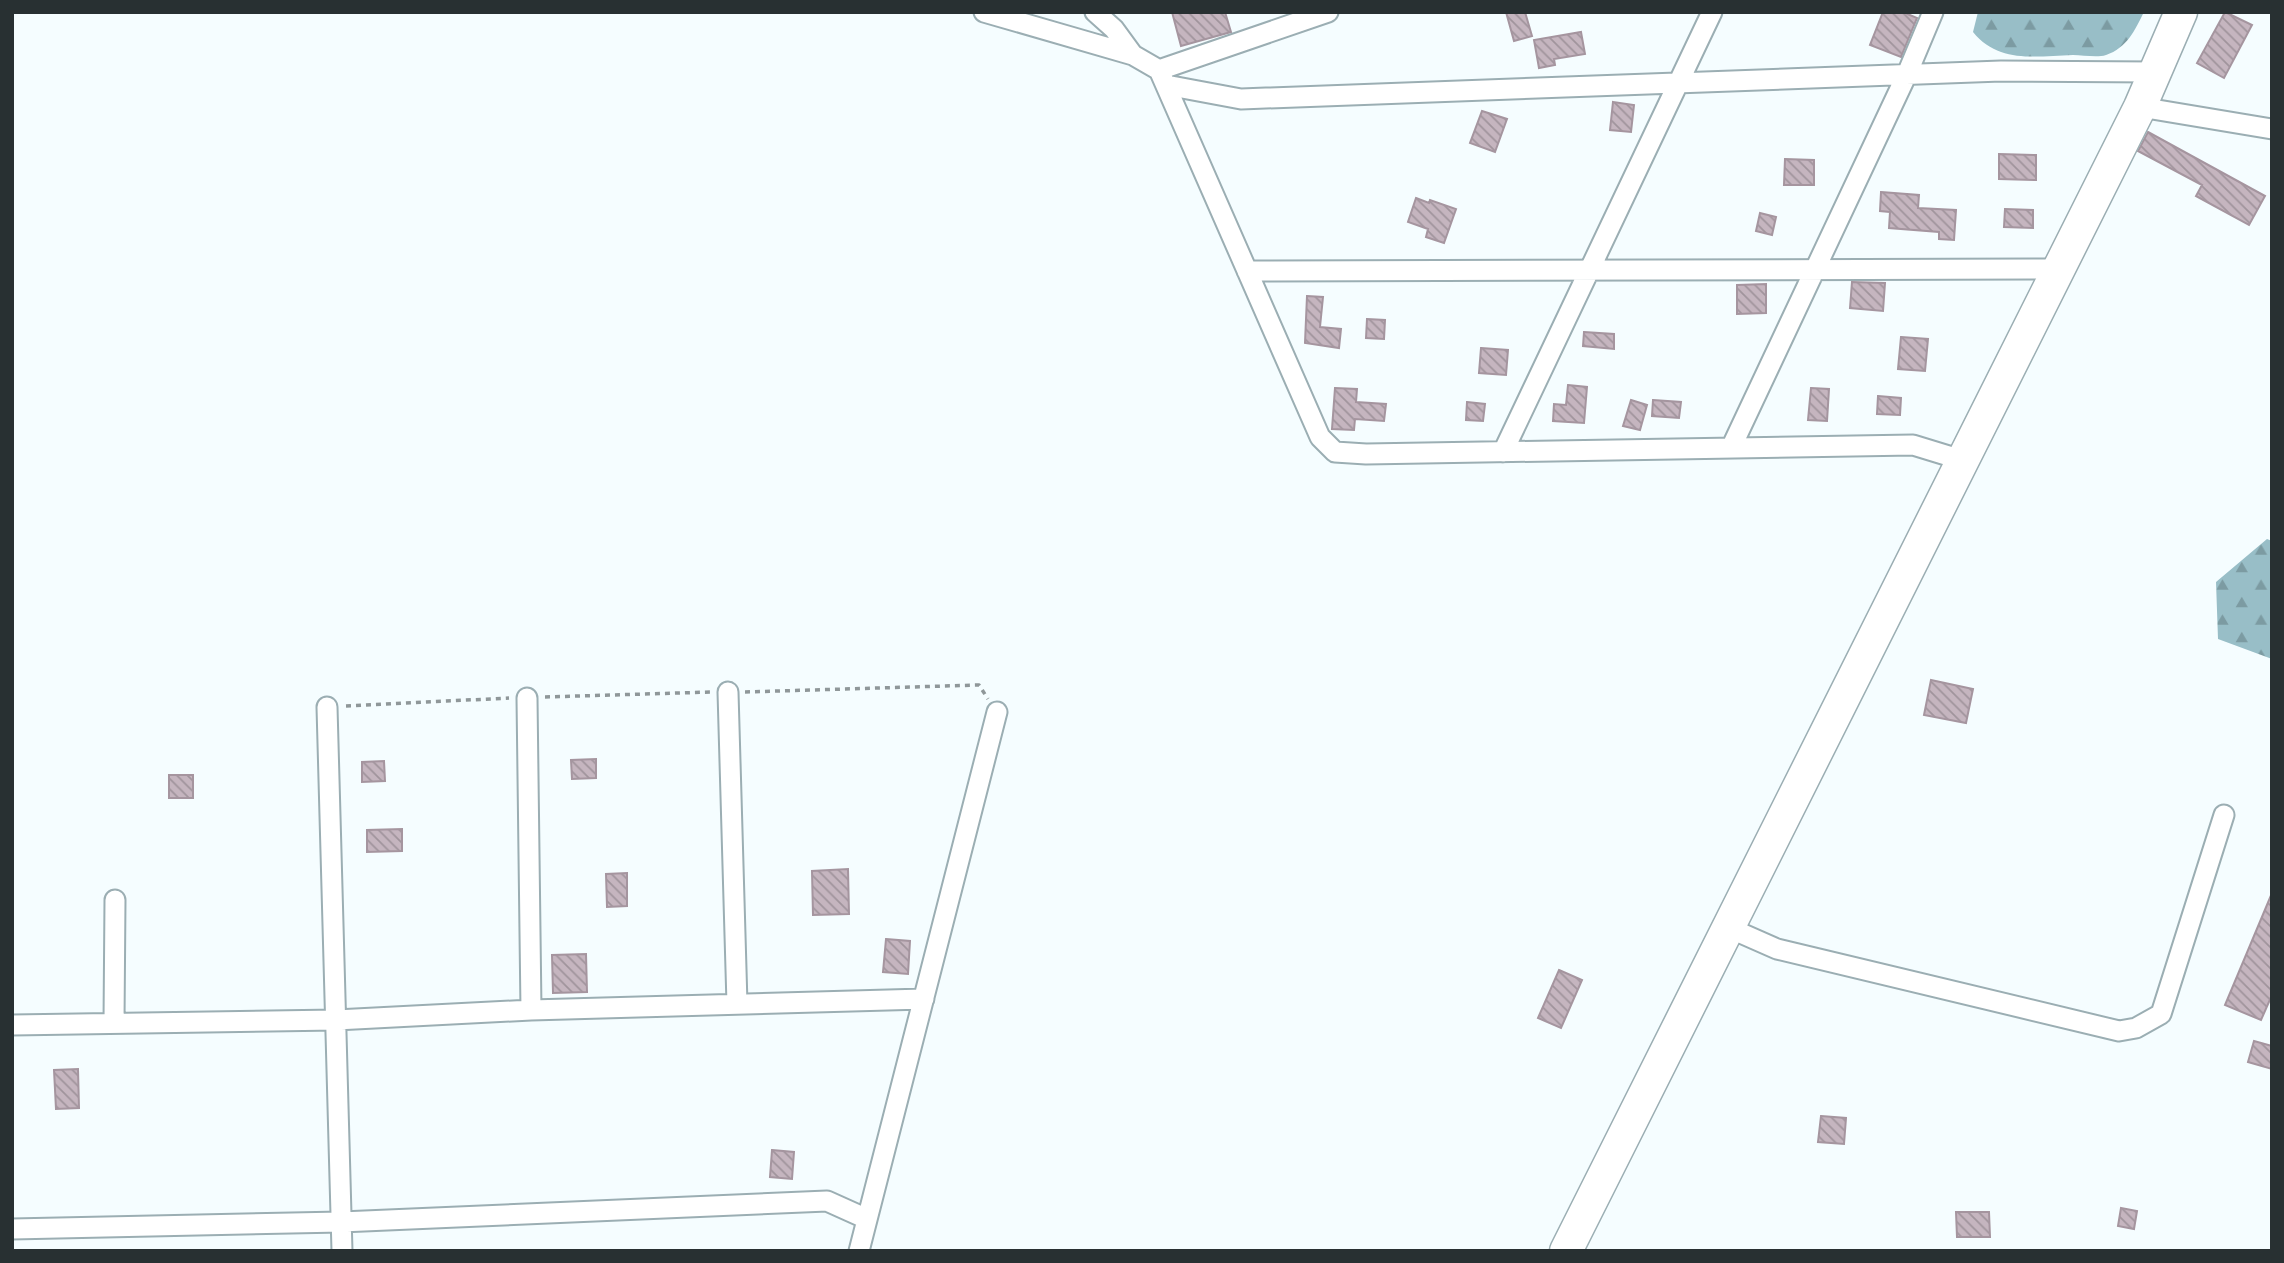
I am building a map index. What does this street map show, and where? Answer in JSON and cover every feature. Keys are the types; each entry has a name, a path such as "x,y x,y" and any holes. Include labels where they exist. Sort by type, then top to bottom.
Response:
{"main road":[{"path":"1566,1251 2140,107 2181,12"}],"street":[{"path":"984,12 1133,55"},
{"path":"1095,12 1114,29 1133,55 1162,78 1241,99 2001,71 2155,72"},
{"path":"1503,452 1712,12"},
{"path":"1731,448 1907,74 1933,12"},
{"path":"1162,78 1326,13"},
{"path":"1162,78 1320,437 1335,452 1366,454 1913,445 1962,460"},
{"path":"2140,107 2272,129"},
{"path":"1247,271 2058,269"},
{"path":"729,692 737,1004"},
{"path":"527,698 531,1010"},
{"path":"327,707 342,1251"},
{"path":"859,1251 997,712"},
{"path":"1727,927 1777,949 2119,1031 2136,1028 2161,1014 2224,814"},
{"path":"114,1022 115,900"},
{"path":"12,1025 336,1020 531,1010 924,999"},
{"path":"12,1229 341,1222 827,1201 867,1219"}],"path":[{"path":"327,707 527,698 979,685 997,712"}],"green space":[{"path":"1978,12 2144,12 2125,43 2106,55 2032,57 2006,54 1983,42 1973,32"},
{"path":"2267,539 2272,541 2272,659 2218,639 2216,582"}],"building":[{"path":"1172,12 1225,12 1231,32 1181,46"},
{"path":"1506,12 1525,12 1532,36 1514,41"},
{"path":"1883,12 1903,12 1917,18 1901,57 1870,45"},
{"path":"2225,12 2252,25 2224,78 2197,63"},
{"path":"1581,32 1585,54 1554,59 1555,65 1539,68 1534,40"},
{"path":"1613,102 1634,105 1631,132 1610,130"},
{"path":"1482,111 1507,119 1495,152 1470,143"},
{"path":"2148,132 2265,196 2249,225 2196,196 2202,185 2138,151"},
{"path":"1999,154 2036,155 2036,180 1999,179"},
{"path":"1785,159 1814,160 1814,185 1784,185"},
{"path":"1881,192 1919,195 1918,208 1956,210 1954,240 1939,239 1939,232 1889,228 1890,212 1880,211"},
{"path":"1416,198 1456,209 1444,243 1426,237 1428,229 1408,222"},
{"path":"2005,209 2033,210 2033,228 2004,227"},
{"path":"1760,213 1776,217 1772,235 1756,231"},
{"path":"1852,282 1885,283 1883,311 1850,308"},
{"path":"1766,284 1766,313 1737,314 1737,285"},
{"path":"1307,296 1323,297 1320,327 1341,329 1339,348 1305,343"},
{"path":"1367,319 1385,320 1384,339 1366,338"},
{"path":"1584,332 1614,334 1614,349 1583,346"},
{"path":"1901,337 1928,339 1925,371 1898,369"},
{"path":"1481,348 1508,350 1506,375 1479,373"},
{"path":"1568,385 1587,387 1584,423 1553,421 1554,404 1566,405"},
{"path":"1335,388 1357,389 1356,402 1386,404 1384,421 1355,419 1354,430 1332,429"},
{"path":"1811,388 1829,389 1827,421 1808,420"},
{"path":"1878,396 1901,398 1900,415 1877,414"},
{"path":"1631,400 1647,405 1640,430 1623,426"},
{"path":"1653,400 1681,402 1679,418 1652,416"},
{"path":"1467,402 1485,404 1483,421 1466,420"},
{"path":"1931,680 1973,689 1966,723 1924,715"},
{"path":"596,759 596,778 572,779 571,760"},
{"path":"384,761 385,781 362,782 362,762"},
{"path":"169,775 193,775 193,798 169,798"},
{"path":"402,829 402,851 367,852 367,830"},
{"path":"848,869 849,914 813,915 812,871"},
{"path":"627,873 627,906 607,907 606,874"},
{"path":"2272,893 2272,995 2261,1020 2225,1005"},
{"path":"886,939 910,941 908,974 883,972"},
{"path":"586,954 587,992 553,993 552,955"},
{"path":"1559,970 1582,980 1561,1028 1538,1018"},
{"path":"2254,1041 2272,1046 2272,1069 2248,1062"},
{"path":"78,1069 79,1108 56,1109 54,1070"},
{"path":"1821,1116 1846,1118 1844,1144 1818,1142"},
{"path":"772,1150 794,1152 792,1179 770,1177"},
{"path":"2121,1208 2137,1211 2134,1229 2118,1226"},
{"path":"1956,1212 1989,1212 1990,1237 1957,1237"}]}
